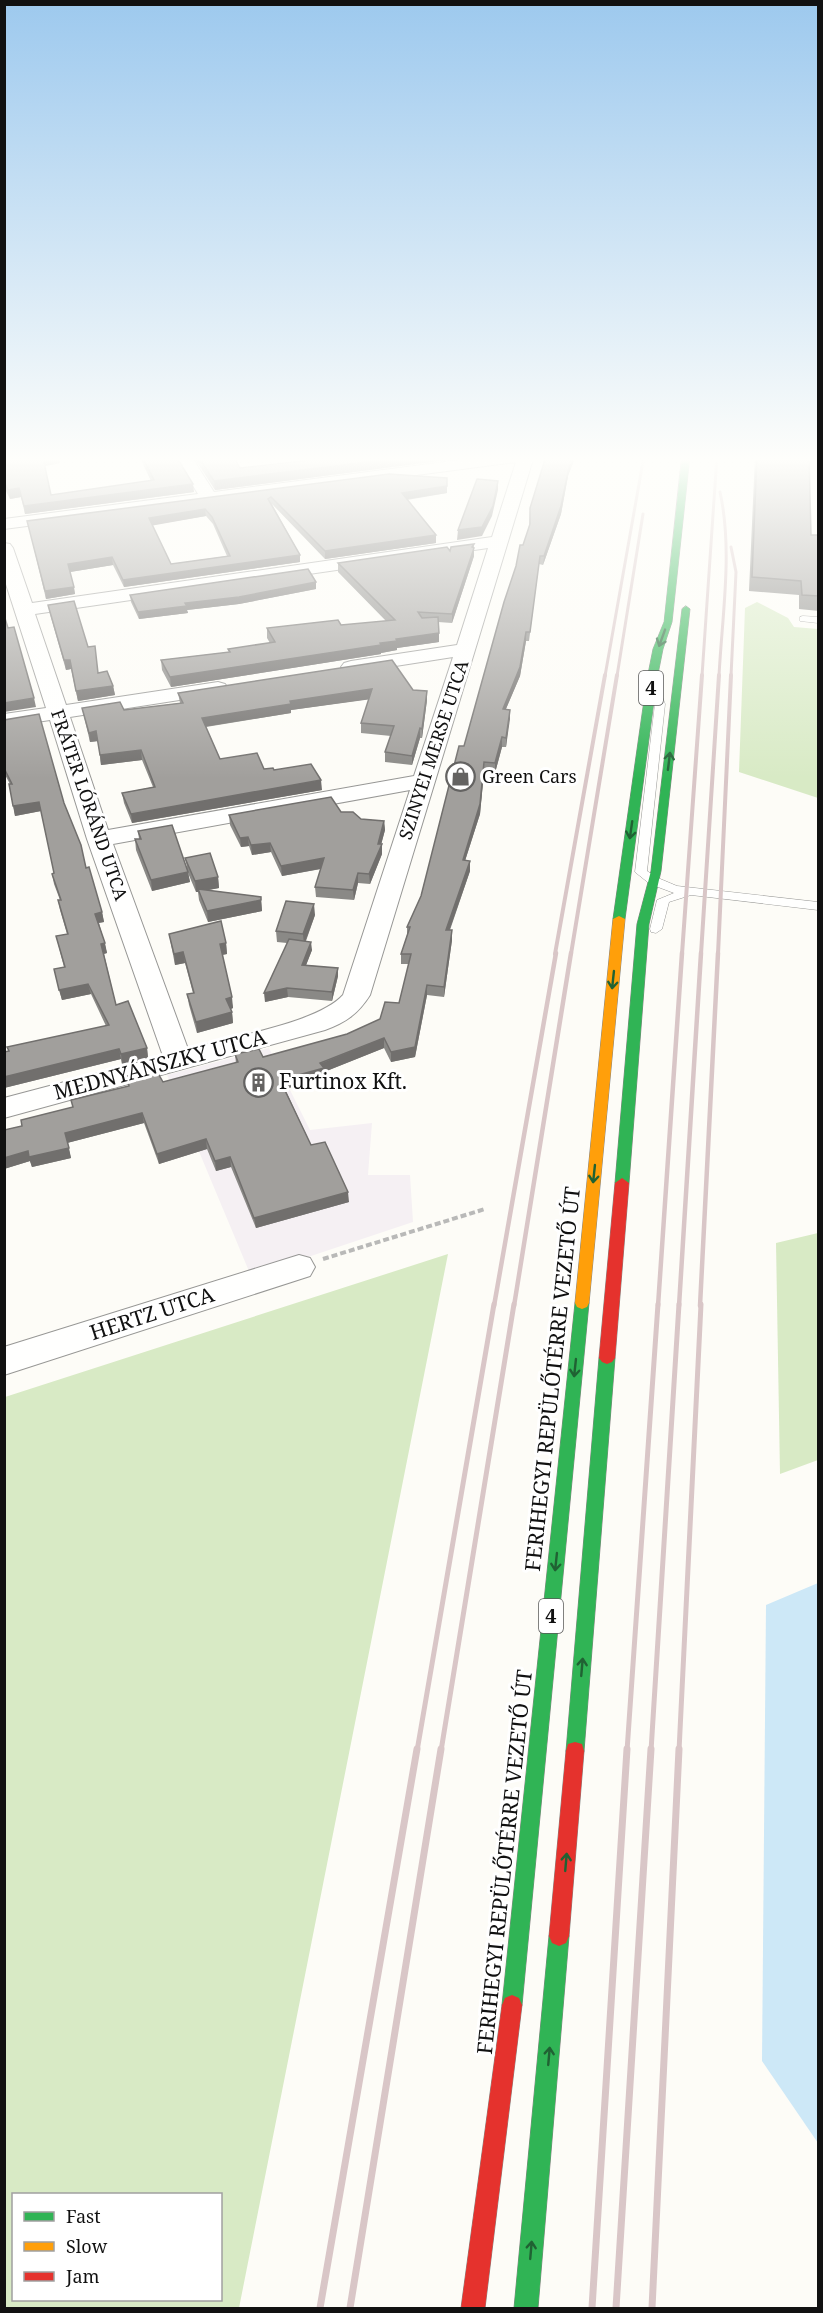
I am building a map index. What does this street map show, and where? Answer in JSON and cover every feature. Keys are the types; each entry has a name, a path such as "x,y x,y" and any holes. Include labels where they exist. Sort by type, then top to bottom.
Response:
{"main road":[{"name":"FERIHEGYI REPÜLŐTÉRRE VEZETŐ ÚT","path":"473,2308 519,1946 619,922 652,678 658,649 668,622 674,564"},
{"name":"4","path":"526,2308 563,1893 643,924 654,881 687,599"}],"street":[{"name":"FRÁTER LÓRÁND UTCA","path":"9,564 99,839 178,1059"},
{"path":"23,610 341,564"},
{"name":"SZINYEI MERSE UTCA","path":"315,1024 336,1016 349,1007 357,995 493,564"},
{"path":"326,671 467,649"},
{"path":"4,721 233,685"},
{"path":"99,839 424,781"},
{"name":"MEDNYÁNSZKY UTCA","path":"4,1108 178,1059 315,1024"},
{"name":"HERTZ UTCA","path":"4,1360 299,1267"}],"lane":[{"path":"803,619 819,620"},
{"path":"652,678 660,704 641,872 654,881 675,890 819,906"},
{"path":"619,922 649,897 675,890"},
{"path":"638,983 654,952 657,920 663,900 675,895 701,892"}],"path":[{"path":"299,1267 485,1209"}],"shaded area":[{"name":"Furtinox Kft.","path":"269,1048 310,1130 372,1123 368,1175 410,1175 413,1222 251,1276 167,1075"}],"green space":[{"path":"757,602 788,618 794,627 818,629 818,798 739,772 745,608"},
{"path":"818,1233 818,1460 780,1474 776,1243"},
{"path":"448,1254 239,2308 5,2308 5,1397"}],"water":[{"path":"818,1583 818,2143 762,2061 766,1605"}],"building":[{"path":"38,564 68,564 74,587 45,591"},
{"path":"115,564 237,564 123,580"},
{"path":"339,564 469,564 452,614 418,612 422,618 438,617 439,633 396,639 397,641 380,643 381,645 170,677 161,660 230,652 228,649 275,642 267,628 338,620 341,625 395,620"},
{"path":"516,564 539,564 530,632 526,632 520,667 503,709 510,710 506,738 502,737 495,763 484,762 480,804 463,860 470,861 446,930 452,930 444,987 427,985 415,1047 391,1052 384,1038 320,1063 324,1068 280,1080 311,1145 325,1142 348,1192 254,1218 230,1157 215,1161 206,1139 157,1154 142,1113 65,1133 69,1148 29,1157 28,1151 4,1158 4,1130 22,1126 21,1120 73,1107 71,1100 129,1086 127,1076 155,1068 163,1082 238,1062 235,1054 259,1049 263,1057 347,1034 380,1019 385,1002 399,1003 411,954 401,954 410,927 407,927 421,896 459,746 464,746"},
{"path":"753,564 819,564 819,596 802,595 801,581 752,577"},
{"path":"308,569 316,582 239,597 185,603 187,606 138,612 130,595"},
{"path":"74,601 88,647 95,646 98,673 107,671 113,686 76,691 70,660 64,660 48,605"},
{"path":"4,615 8,628 14,627 34,698 4,703"},
{"path":"392,660 413,690 427,691 422,729 420,728 412,756 385,752 394,726 361,723 372,689 290,701 291,704 202,718 220,759 257,753 264,769 273,768 274,770 311,764 321,780 131,814 122,793 155,787 141,750 100,755 96,731 89,733 82,708 120,702 124,710 183,703 178,693"},
{"path":"39,714 64,803 81,845 86,868 89,867 102,912 95,914 105,943 101,944 116,1005 128,1001 147,1048 121,1054 119,1049 4,1077 4,1052 9,1051 7,1047 109,1025 88,984 59,990 54,969 65,967 56,936 68,934 58,900 61,900 52,874 54,873 39,802 13,806 9,784 12,784 4,768 4,720"},
{"path":"331,797 341,812 353,812 361,819 384,821 378,844 382,844 369,874 358,873 353,890 315,887 324,858 281,866 270,843 251,845 248,837 240,838 229,815"},
{"path":"172,825 188,872 151,880 135,839 141,839 138,831"},
{"path":"210,853 218,877 195,881 185,858"},
{"path":"198,889 261,897 261,900 207,911"},
{"path":"286,901 314,904 303,934 276,931"},
{"path":"221,921 226,943 220,944 232,997 226,999 232,1012 196,1022 187,994 194,993 183,952 174,954 169,934"},
{"path":"289,939 311,942 302,965 338,968 332,992 287,988 264,993"}],"railway":[{"path":"605,676 625,564"},
{"path":"617,676 635,564"},
{"path":"702,676 710,564"},
{"path":"719,676 726,564"},
{"path":"731,676 736,572 734,564"},
{"path":"555,954 605,675"},
{"path":"571,954 617,675"},
{"path":"682,954 702,675"},
{"path":"701,954 719,675"},
{"path":"718,954 731,675"},
{"path":"494,1306 556,953"},
{"path":"514,1306 571,953"},
{"path":"658,1306 682,953"},
{"path":"679,1306 701,953"},
{"path":"700,1306 718,953"},
{"path":"417,1751 494,1304"},
{"path":"441,1751 514,1304"},
{"path":"627,1751 658,1304"},
{"path":"651,1751 679,1304"},
{"path":"679,1751 701,1304"},
{"path":"320,2308 417,1749"},
{"path":"350,2308 441,1749"},
{"path":"592,2308 627,1749"},
{"path":"616,2308 651,1749"},
{"path":"652,2308 679,1749"}],"traffic: fast":[{"path":"619,919 652,679 658,649 668,622 674,564"},
{"path":"622,1183 643,924 656,871 686,609"},
{"path":"512,2005 582,1303"},
{"path":"575,1751 607,1358"},
{"path":"526,2308 559,1936"}],"traffic: slow":[{"path":"582,1303 619,919"}],"traffic: jam":[{"path":"607,1358 622,1183"},
{"path":"559,1936 575,1751"},
{"path":"473,2308 512,2005"}],"place":[{"name":"Green Cars","path":"461,777"},
{"name":"Furtinox Kft.","path":"258,1082"}]}
